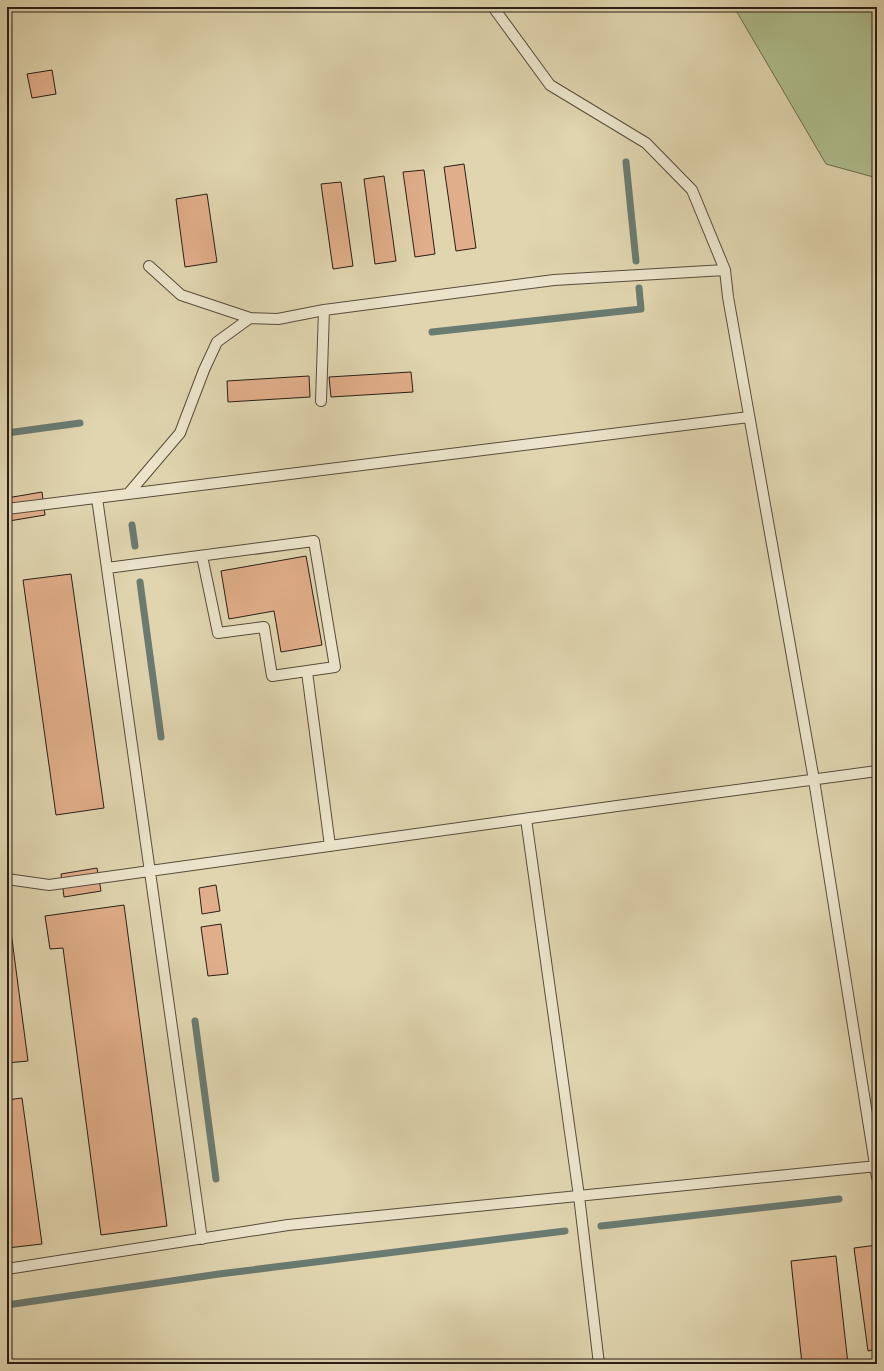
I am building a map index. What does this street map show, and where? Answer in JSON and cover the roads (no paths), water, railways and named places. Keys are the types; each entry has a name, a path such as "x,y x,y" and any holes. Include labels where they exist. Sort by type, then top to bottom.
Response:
{"lane":[{"path":"493,7 550,84 646,143 692,190 725,270 728,297 814,780 877,1177"},
{"path":"149,266 181,296 250,318 278,319 324,310 554,280 725,270"},
{"path":"321,401 324,310"},
{"path":"128,494 180,433 204,370 217,342 250,318"},
{"path":"7,509 749,416"},
{"path":"97,498 202,1238"},
{"path":"107,568 314,541 335,667 272,676 264,627 218,633 202,556"},
{"path":"308,672 330,846"},
{"path":"7,879 49,885 877,771"},
{"path":"526,819 579,1196 599,1364"},
{"path":"7,1269 288,1225 876,1166"}],"waterway":[{"path":"626,162 636,261"},
{"path":"432,332 641,309 639,288"},
{"path":"7,433 80,423"},
{"path":"132,525 135,546"},
{"path":"140,582 161,737"},
{"path":"195,1021 216,1179"},
{"path":"601,1226 839,1199"},
{"path":"7,1305 219,1274 565,1231"}]}
